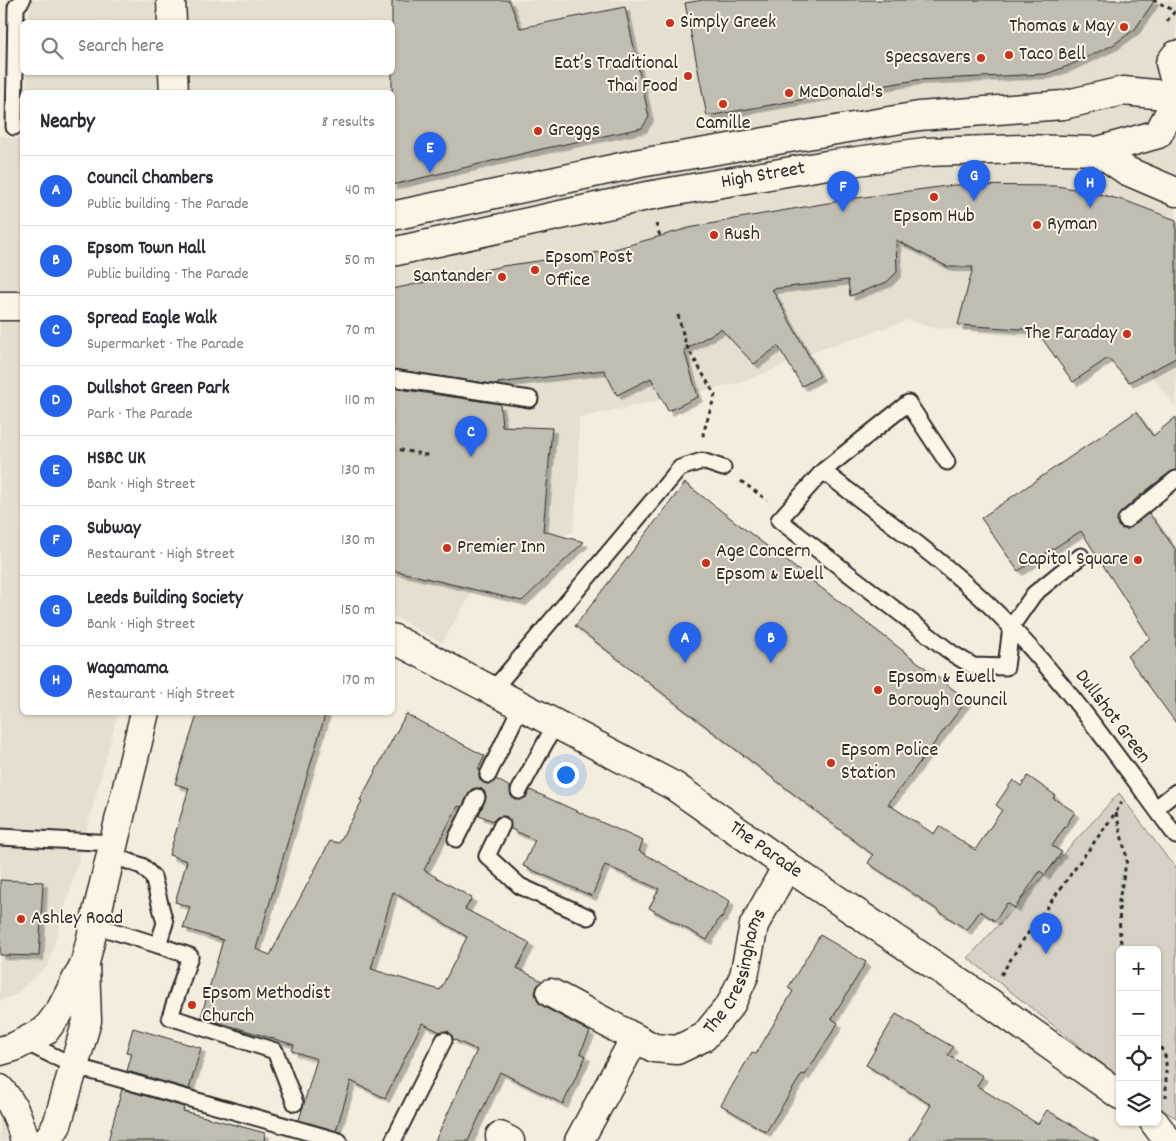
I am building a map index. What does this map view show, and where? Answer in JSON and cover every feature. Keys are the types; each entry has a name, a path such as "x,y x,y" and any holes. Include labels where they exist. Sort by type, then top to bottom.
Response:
{"main road":[{"path":"171,0 172,20"},
{"path":"1176,55 1170,63 1176,86"},
{"path":"173,75 174,90"},
{"name":"High Street","path":"395,215 640,163 919,116 1063,105 1123,91 1176,96"},
{"name":"High Street","path":"395,251 647,196 827,165 925,152 1023,149 1098,151 1158,134 1176,101"},
{"path":"1098,151 1126,171 1176,192"},
{"path":"0,306 20,306"},
{"name":"The Parade","path":"395,640 674,786 787,866 986,1000 1116,1092"},
{"path":"0,1051 25,1042 45,1031 60,1011 85,963 144,715"},
{"name":"The Cressinghams","path":"551,993 654,1048 677,1050 704,1036 731,1004 744,976 754,925 787,866"},
{"path":"47,1141 57,1125 87,1021 85,963"},
{"path":"579,1141 635,1038"},
{"path":"0,1089 6,1095 20,1120 25,1141"}],"lane":[{"path":"14,127 16,7 22,0"},
{"path":"395,378 530,399"},
{"path":"947,462 908,403 823,471 779,520 953,654 972,666 1006,667 1011,627 1034,594 1081,556"},
{"path":"492,691 680,468 702,461 717,465"},
{"name":"Dullshot Green","path":"823,471 948,568 1011,627 1057,678 1176,836"},
{"path":"1126,520 1176,479"},
{"path":"488,775 521,706"},
{"path":"519,791 556,723"},
{"path":"1156,808 1176,792"},
{"path":"456,839 477,797"},
{"path":"502,825 487,856 520,886 588,918"},
{"path":"0,837 112,849 142,866 153,877 165,923 158,946"},
{"path":"94,925 190,956 170,1017 275,1051 295,1103"},
{"path":"393,1141 444,1040"},
{"path":"25,1042 74,1066 339,1141"}],"path":[{"path":"1153,0 1176,10 1167,21"},
{"path":"678,315 686,345 715,395 703,434 717,465 785,514"},
{"path":"395,449 431,456"},
{"path":"986,1000 1022,943 1116,812 1134,779"},
{"path":"1116,812 1127,859 1119,900 1120,938 1123,946"},
{"path":"1161,1048 1166,1058 1164,1121"}],"shaded area":[{"path":"30,0 1173,0 1173,2 1176,2 1176,407 1128,347 929,327 909,320 825,348 743,382 579,418 579,473 573,532 489,563 442,643 395,617 395,90 26,90 27,75 395,75 395,20 29,20"},
{"path":"0,135 20,140 20,715 117,715 48,966 13,996 0,1000"},
{"path":"1119,793 1169,860 1176,866 1176,1118 1161,1109 1161,946 1116,946 1116,1075 968,958"},
{"path":"1,1116 8,1141 0,1141"}],"building":[{"path":"392,0 509,0 520,28 625,7 649,117 642,128 542,149 395,184 395,90 392,90 392,75 395,75 395,20 392,20"},
{"path":"703,0 1155,0 1135,29 1113,45 1046,74 916,80 707,116 685,3"},
{"path":"954,185 1057,186 1126,201 1176,220 1176,358 1129,382 1108,358 1073,382 1036,330 958,325 973,267 948,267 896,240 897,272 887,282 850,296 848,280 772,289 820,376 802,386 778,346 754,364 721,329 684,350 698,397 668,411 651,378 617,395 604,370 498,383 498,385 395,369 395,288 503,266 608,251 689,228 857,198"},
{"path":"395,388 500,404 502,426 552,428 543,531 584,542 522,601 395,571"},
{"name":"Capitol Square","path":"1136,412 1153,436 1176,417 1176,470 1170,472 1138,497 1120,513 1117,521 1118,526 1122,529 1128,529 1149,513 1176,550 1176,723 1127,656 1150,638 1081,531 1018,571 981,518"},
{"path":"685,483 967,700 888,804 934,834 939,826 975,850 1002,810 996,805 1013,780 1021,786 1028,776 1055,795 1053,798 1075,812 1052,846 1062,852 1045,875 1040,871 1015,908 1007,903 995,921 980,911 967,930 868,863 873,855 575,626"},
{"path":"406,714 485,756 478,769 480,770 480,780 484,783 489,784 496,779 510,787 511,796 519,800 527,797 530,790 643,841 639,851 730,901 722,918 720,917 707,940 649,908 659,889 605,865 592,896 523,866 535,840 511,829 510,820 506,816 497,817 493,821 479,815 486,796 482,789 472,789 462,807 458,806 424,870 472,898 465,909 530,943 517,968 542,981 537,986 535,993 538,1002 590,1032 580,1053 586,1056 563,1104 500,1072 468,1141 435,1141 477,1050 453,1039 448,1031 440,1032 422,1023 385,1098 351,1081 336,1131 299,1120 317,1059 292,1051 294,1045 201,1017 223,940 183,928 190,907 175,902 187,861 169,855 189,788 175,784 197,715 325,715 256,949 270,955 330,841 339,843","holes":["393,892 467,937 440,990 371,969"]},
{"name":"Ashley Road","path":"0,880 43,882 39,956 0,955"},
{"path":"820,935 866,962 832,1019 838,1023 805,1075 802,1074 766,1132 721,1105 752,1052 756,1054 793,991 788,988"},
{"path":"896,1014 953,1047 948,1055 983,1076 977,1086 1038,1124 1047,1110 1099,1141 909,1141 931,1105 866,1065"},
{"path":"133,1028 201,1048 189,1089 127,1071 132,1053 126,1052"},
{"path":"122,1089 184,1107 183,1111 265,1133 264,1141 108,1141"}],"place":[{"name":"Simply Greek","path":"670,23"},
{"name":"Thomas & May","path":"1124,27"},
{"name":"Taco Bell","path":"1009,55"},
{"name":"Specsavers","path":"981,58"},
{"name":"Eat’s Traditional Thai Food","path":"688,76"},
{"name":"McDonald's","path":"789,93"},
{"name":"Camille","path":"723,104"},
{"name":"Greggs","path":"538,131"},
{"name":"HSBC UK","path":"430,173"},
{"name":"Epsom Hub","path":"934,197"},
{"name":"Leeds Building Society","path":"974,201"},
{"name":"Wagamama","path":"1090,208"},
{"name":"Subway","path":"843,212"},
{"name":"Ryman","path":"1037,225"},
{"name":"Rush","path":"714,235"},
{"name":"Epsom Post Office","path":"535,270"},
{"name":"Santander","path":"502,277"},
{"name":"The Faraday","path":"1127,334"},
{"name":"Spread Eagle Walk","path":"471,457"},
{"name":"Premier Inn","path":"447,548"},
{"name":"Capitol Square","path":"1138,560"},
{"name":"Age Concern Epsom & Ewell","path":"706,563"},
{"name":"Council Chambers","path":"685,663"},
{"name":"Epsom Town Hall","path":"771,663"},
{"name":"Epsom & Ewell Borough Council","path":"878,690"},
{"name":"Epsom Police Station","path":"831,763"},
{"name":"Ashley Road","path":"21,919"},
{"name":"Dullshot Green Park","path":"1046,954"},
{"name":"Epsom Methodist Church","path":"192,1005"}]}
